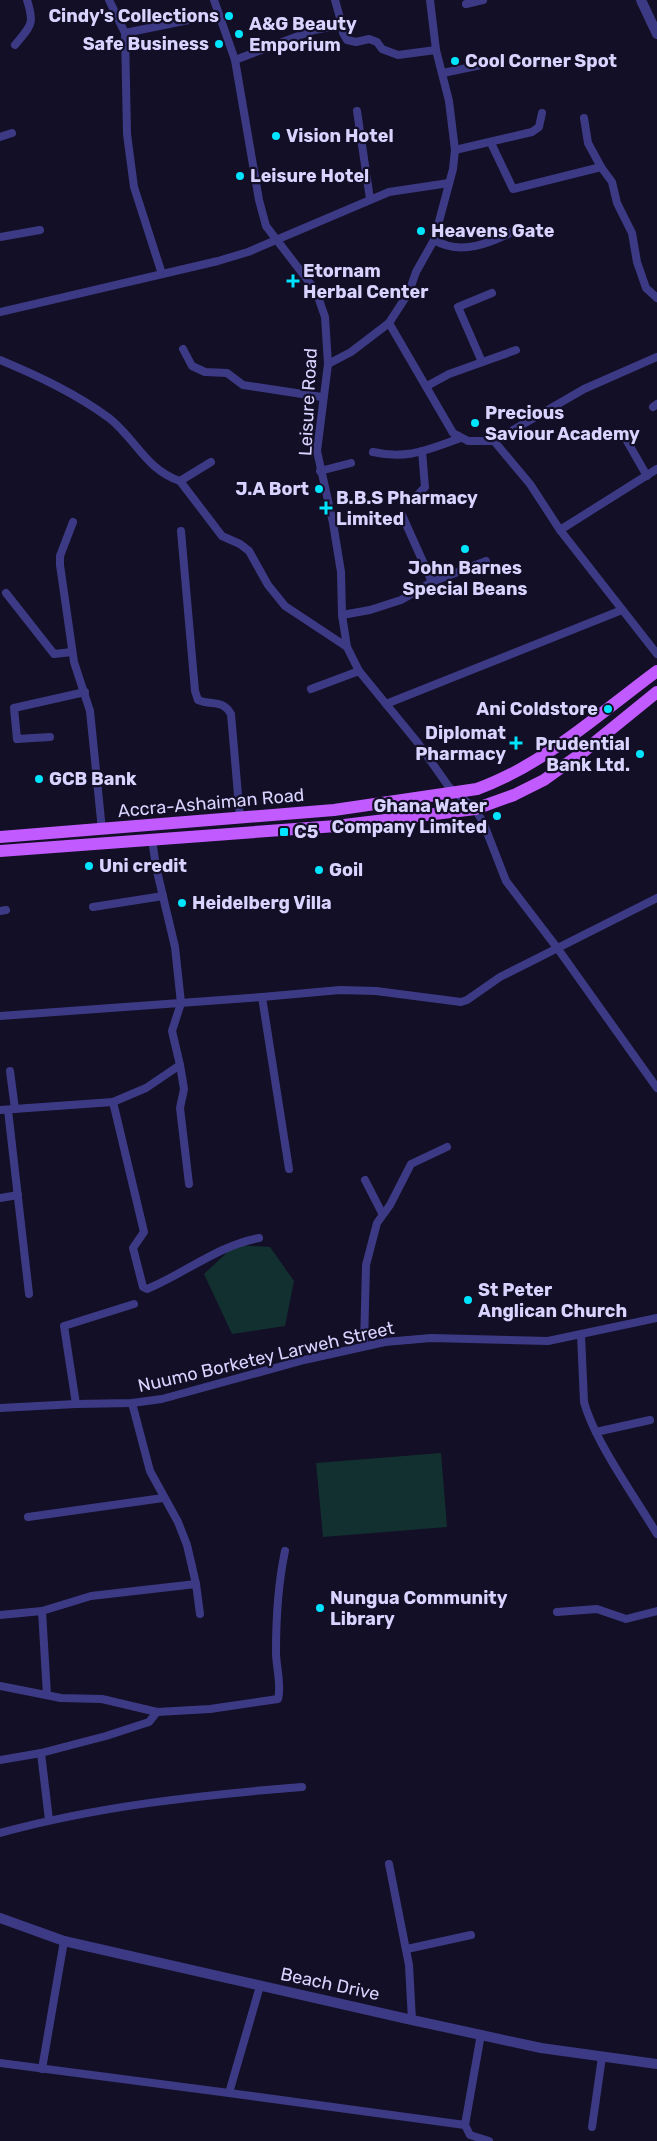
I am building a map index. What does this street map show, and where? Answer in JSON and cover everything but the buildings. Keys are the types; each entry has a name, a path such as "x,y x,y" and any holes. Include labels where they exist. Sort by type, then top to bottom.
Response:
{"main road":[{"name":"Accra-Ashaiman Road","path":"0,837 334,810 454,793 498,781 546,754 657,671"},
{"name":"Accra-Ashaiman Road","path":"0,851 336,826 475,809 514,795 544,780 583,752 657,692"}],"street":[{"path":"15,45 32,25 33,20 27,0"},
{"path":"109,0 125,33 127,134 134,187 162,274"},
{"name":"Leisure Road","path":"214,0 235,60 259,200 266,226 316,291 325,317 328,364 322,397 317,451 333,522 341,572 342,615 347,647 359,671 418,743 454,793 475,809"},
{"path":"335,0 343,33 347,40 352,42 369,39 393,54 436,50"},
{"path":"328,364 351,352 389,323 409,292 416,272 434,240 449,183 455,150 443,73 436,50 430,0"},
{"path":"466,4 483,0"},
{"path":"640,0 657,34"},
{"path":"125,33 218,14"},
{"path":"235,60 314,30 342,25"},
{"path":"443,73 480,65"},
{"path":"357,111 370,199"},
{"path":"455,150 532,132 539,127 542,113"},
{"path":"584,118 588,143 601,167 612,182 617,203 632,233 637,262 646,288 657,298"},
{"path":"0,137 12,133"},
{"path":"491,143 513,189 601,167"},
{"path":"0,312 248,252 389,192 449,183"},
{"path":"0,237 40,230"},
{"path":"434,240 445,247 475,246 500,239 516,230"},
{"path":"482,362 458,307 492,293"},
{"path":"389,323 453,433 468,441 494,441 584,389 657,358"},
{"path":"183,348 192,366 205,372 227,374 243,385 322,397"},
{"path":"427,386 482,362 516,350"},
{"path":"0,360 74,394 110,419 149,462 166,476 180,481 222,536 240,544 255,558 268,585 285,606 347,647"},
{"path":"623,434 647,476"},
{"path":"373,452 406,456 461,438"},
{"path":"494,441 530,484 560,530 657,654"},
{"path":"415,498 425,487 422,451"},
{"path":"180,481 211,462"},
{"path":"320,471 351,463"},
{"path":"560,530 657,469"},
{"path":"402,515 432,582"},
{"path":"72,522 60,565 72,652 90,712 102,830"},
{"path":"181,531 195,691 198,700 206,703 219,703 225,706 230,714 240,818"},
{"path":"342,615 370,610 401,600 432,582 486,561"},
{"path":"6,592 54,654 72,652"},
{"path":"386,704 622,610"},
{"path":"311,689 359,671"},
{"path":"50,737 17,739 14,708 85,692"},
{"path":"475,809 483,822 506,880 558,949 657,1088"},
{"path":"152,839 175,947 181,1003 172,1031 184,1089 180,1108 189,1184"},
{"path":"93,907 163,896"},
{"path":"0,1016 340,990 376,991 461,1002 467,1000 500,977 657,898"},
{"path":"262,997 289,1169"},
{"path":"8,1110 113,1102 146,1088 180,1065"},
{"path":"10,1071 8,1110 29,1294"},
{"path":"113,1102 144,1232 133,1248 143,1287 147,1289 164,1282 215,1251 242,1241 258,1238"},
{"path":"364,1346 366,1265 376,1222 390,1205 412,1164 447,1147"},
{"path":"365,1180 382,1213"},
{"path":"0,1198 18,1195"},
{"path":"76,1404 64,1326 134,1304"},
{"name":"Nuumo Borketey Larweh Street","path":"0,1408 132,1403 162,1399 364,1346 431,1338 536,1342 580,1335 657,1318"},
{"path":"580,1335 584,1402 596,1432 657,1534"},
{"path":"132,1403 150,1471 178,1522 187,1545 196,1584 200,1614"},
{"path":"596,1432 650,1420"},
{"path":"28,1517 164,1498"},
{"path":"0,1686 47,1695 102,1699 157,1712 210,1709 278,1699 276,1654 277,1598 285,1551"},
{"path":"0,1615 42,1612 90,1596 196,1584"},
{"path":"557,1612 597,1609 626,1618 657,1611"},
{"path":"42,1612 47,1695"},
{"path":"0,1760 41,1753 149,1722 157,1712"},
{"path":"41,1753 49,1820"},
{"path":"0,1833 49,1820 187,1799 302,1787"},
{"path":"389,1864 407,1949 412,2020"},
{"name":"Beach Drive","path":"0,1918 64,1941 412,2020 541,2048 602,2058 657,2064"},
{"path":"407,1949 471,1935"},
{"path":"42,2069 64,1941"},
{"path":"229,2094 260,1986"},
{"path":"481,2034 465,2125 470,2134 489,2141"},
{"path":"592,2127 602,2058"},
{"path":"0,2063 465,2125"}],"green space":[{"path":"235,1245 270,1247 294,1281 285,1326 232,1334 204,1274"},
{"path":"441,1453 447,1527 323,1537 316,1463"}],"place":[{"name":"Cindy's Collections","path":"229,16"},
{"name":"A&G Beauty Emporium","path":"239,34"},
{"name":"Safe Business","path":"219,44"},
{"name":"Cool Corner Spot","path":"455,61"},
{"name":"Vision Hotel","path":"276,136"},
{"name":"Leisure Hotel","path":"240,176"},
{"name":"Heavens Gate","path":"421,231"},
{"name":"Etornam Herbal Center","path":"293,281"},
{"name":"Precious Saviour Academy","path":"475,423"},
{"name":"J.A Bort","path":"319,489"},
{"name":"B.B.S Pharmacy Limited","path":"326,508"},
{"name":"John Barnes Special Beans","path":"465,549"},
{"name":"Ani Coldstore","path":"608,709"},
{"name":"Diplomat Pharmacy","path":"516,743"},
{"name":"Prudential Bank Ltd.","path":"640,754"},
{"name":"GCB Bank","path":"39,779"},
{"name":"Ghana Water Company Limited","path":"497,816"},
{"name":"C5","path":"284,832"},
{"name":"Uni credit","path":"89,866"},
{"name":"Goil","path":"319,870"},
{"name":"Heidelberg Villa","path":"182,903"},
{"name":"St Peter Anglican Church","path":"468,1300"},
{"name":"Nungua Community Library","path":"320,1608"}]}
